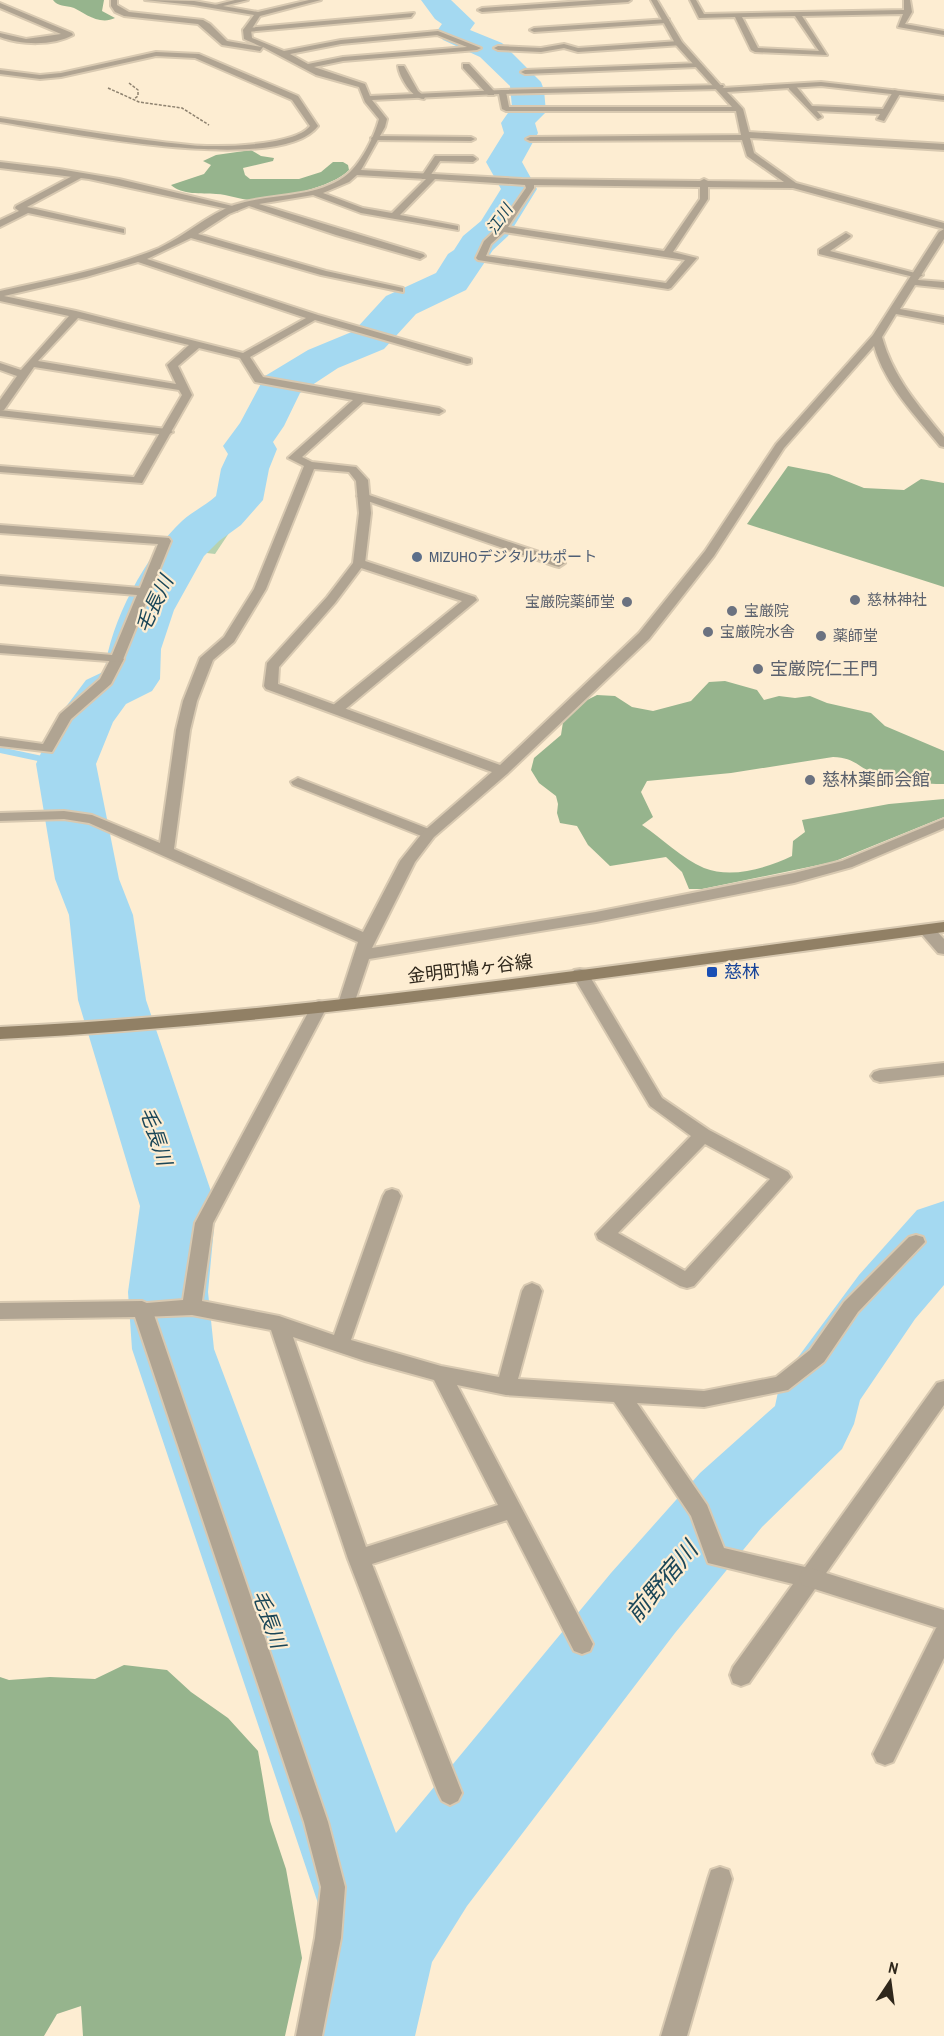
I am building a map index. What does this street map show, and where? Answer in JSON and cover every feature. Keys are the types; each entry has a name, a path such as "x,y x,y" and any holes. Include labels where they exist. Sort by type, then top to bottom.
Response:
{"main road":[{"name":"金明町鳩ヶ谷線","path":"0,1032 82,1029 346,1004 944,927"}],"street":[{"path":"114,0 114,10 124,14 199,22 212,27 225,43 280,52 341,42 438,33 477,48 343,59 305,68"},
{"path":"148,0 215,6 258,14 318,0"},
{"path":"215,6 245,0"},
{"path":"482,10 628,0"},
{"path":"654,0 679,43 739,109 750,154 793,185"},
{"path":"693,0 702,16 908,12"},
{"path":"907,0 908,12 902,25 944,33"},
{"path":"0,5 69,35 28,43 0,35"},
{"path":"0,294 99,271 137,259 192,235 237,208 332,188 355,172 375,138 383,119 362,86 305,68 280,52 248,39 248,30 258,14"},
{"path":"737,15 755,50 824,53 796,14"},
{"path":"248,30 411,15"},
{"path":"534,30 666,21"},
{"path":"498,48 541,50 564,46 578,50 679,43"},
{"path":"0,72 40,77 68,74 156,54 196,56 295,98 314,126 308,133 292,141 225,148 192,148 0,120"},
{"path":"525,72 697,65"},
{"path":"466,66 491,93"},
{"path":"401,68 415,92 422,97"},
{"path":"369,98 502,92 792,87 821,84 944,98"},
{"path":"792,87 819,117"},
{"path":"502,92 506,109 526,111 739,109"},
{"path":"812,108 883,116 897,92"},
{"path":"530,139 747,136 944,147"},
{"path":"375,138 471,139"},
{"path":"393,217 429,177 438,158 473,159"},
{"path":"0,165 78,176 237,208"},
{"path":"355,172 530,182 793,185 944,226"},
{"path":"78,176 19,208 121,231"},
{"path":"502,229 692,258 668,286 481,258 487,243 502,229 530,188 530,182"},
{"path":"667,254 704,199 704,183"},
{"path":"312,192 361,210 455,228"},
{"path":"252,204 339,233 420,256"},
{"path":"0,224 27,210"},
{"path":"346,1004 364,948 408,861 429,834 502,771 644,636 710,553 780,446 878,337 915,278 937,256 944,232"},
{"path":"192,235 324,273 400,290"},
{"path":"846,236 822,252 944,285"},
{"path":"137,259 314,317 467,361"},
{"path":"0,298 76,314 244,356 314,317"},
{"path":"894,311 944,320"},
{"path":"0,408 31,363 76,314"},
{"path":"878,337 881,357 891,375 944,444"},
{"path":"0,469 138,481 187,395 172,365 197,344"},
{"path":"244,356 259,380 439,411"},
{"path":"31,363 184,388"},
{"path":"0,366 24,375"},
{"path":"361,398 294,458 310,465 352,469 362,480 364,513 358,563 331,600 272,666 271,686 502,771"},
{"path":"0,413 167,432"},
{"path":"166,852 183,730 190,701 207,658 228,639 260,589 310,465"},
{"path":"363,496 559,563"},
{"path":"0,529 165,541 106,681 65,717 46,749 0,742"},
{"path":"337,709 471,600 358,563"},
{"path":"0,580 145,592"},
{"path":"0,649 117,659"},
{"path":"298,782 429,834"},
{"path":"0,817 64,815 92,819 166,852 364,948 596,917 670,900 794,878 847,864 944,823"},
{"path":"926,930 944,949"},
{"path":"580,974 656,1102 703,1135 782,1177 687,1281 605,1234 703,1135"},
{"path":"192,1307 204,1223 319,1007"},
{"path":"880,1077 944,1069"},
{"path":"340,1344 392,1196"},
{"path":"0,1311 192,1307 279,1324 441,1374 506,1387 704,1399 781,1384 817,1356 851,1307 916,1242"},
{"path":"506,1387 532,1291"},
{"path":"142,1309 316,1822 333,1887 328,1938 309,2036"},
{"path":"279,1324 359,1559 450,1793"},
{"path":"441,1374 582,1644"},
{"path":"741,1675 944,1389"},
{"path":"619,1393 700,1512 716,1556 810,1578 944,1620"},
{"path":"359,1559 510,1510"},
{"path":"885,1754 944,1635"},
{"path":"674,2036 720,1879"}],"path":[{"path":"68,74 139,102 172,106 189,111 218,132 225,148"}],"green space":[{"path":"53,0 104,0 102,11 115,18 97,19 74,8 59,5"},
{"path":"251,150 261,156 274,158 273,161 243,168 245,175 250,179 299,179 321,172 333,162 343,162 348,165 349,170 317,187 289,195 262,199 247,200 220,194 186,192 171,185 204,174 211,165 203,161 216,155"},
{"path":"788,466 829,474 864,488 904,490 921,479 944,483 944,587 747,524"},
{"path":"210,531 229,533 215,554 190,551 197,542"},
{"path":"725,681 757,690 764,700 779,696 795,698 810,696 827,703 871,713 885,726 944,751 944,784 886,778 872,773 853,761 833,757 731,773 647,781 641,792 653,817 642,825 688,859 715,871 738,872 761,868 792,856 793,841 805,832 802,820 889,804 944,799 944,817 833,862 702,889 689,889 682,872 666,857 610,866 588,845 577,826 560,823 556,796 539,783 531,770 534,758 561,735 563,722 583,702 597,695 615,696 632,707 653,711 691,701 709,682"},
{"path":"124,1665 167,1670 191,1692 228,1718 258,1751 270,1821 286,1869 302,1958 285,2036 83,2036 81,2006 57,2014 44,2036 0,2036 0,1677 9,1680 50,1677 95,1679"}],"waterway":[{"name":"毛長川","path":"384,1942 173,1349 168,1292 178,1206 112,1000 101,915 87,879 66,764 85,720 106,692 132,679 134,649 147,610 183,549 201,530 224,515 239,500 245,469 254,449 246,446 261,426 281,385 323,359 369,340 401,305 452,281 462,262 469,258 477,244 495,228 519,189 504,162 521,133 518,123 523,115 529,112 528,90 525,82 491,50 454,34 452,31 460,23 445,13 436,0"},
{"path":"0,750 66,764"},
{"name":"前野宿川","path":"384,1942 431,1870 643,1603 731,1500 812,1424 820,1392 840,1362 887,1297 944,1231"},
{"name":"毛長川","path":"361,2036 384,1942"}],"place":[{"name":"MIZUHOデジタルサポート","path":"417,557"},
{"name":"慈林神社","path":"855,600"},
{"name":"宝厳院薬師堂","path":"627,602"},
{"name":"宝厳院","path":"732,611"},
{"name":"宝厳院水舎","path":"708,632"},
{"name":"薬師堂","path":"821,636"},
{"name":"宝厳院仁王門","path":"758,669"},
{"name":"慈林薬師会館","path":"810,780"},
{"name":"慈林","path":"712,972"}],"water label":[{"name":"江川","path":"499,219"}]}
